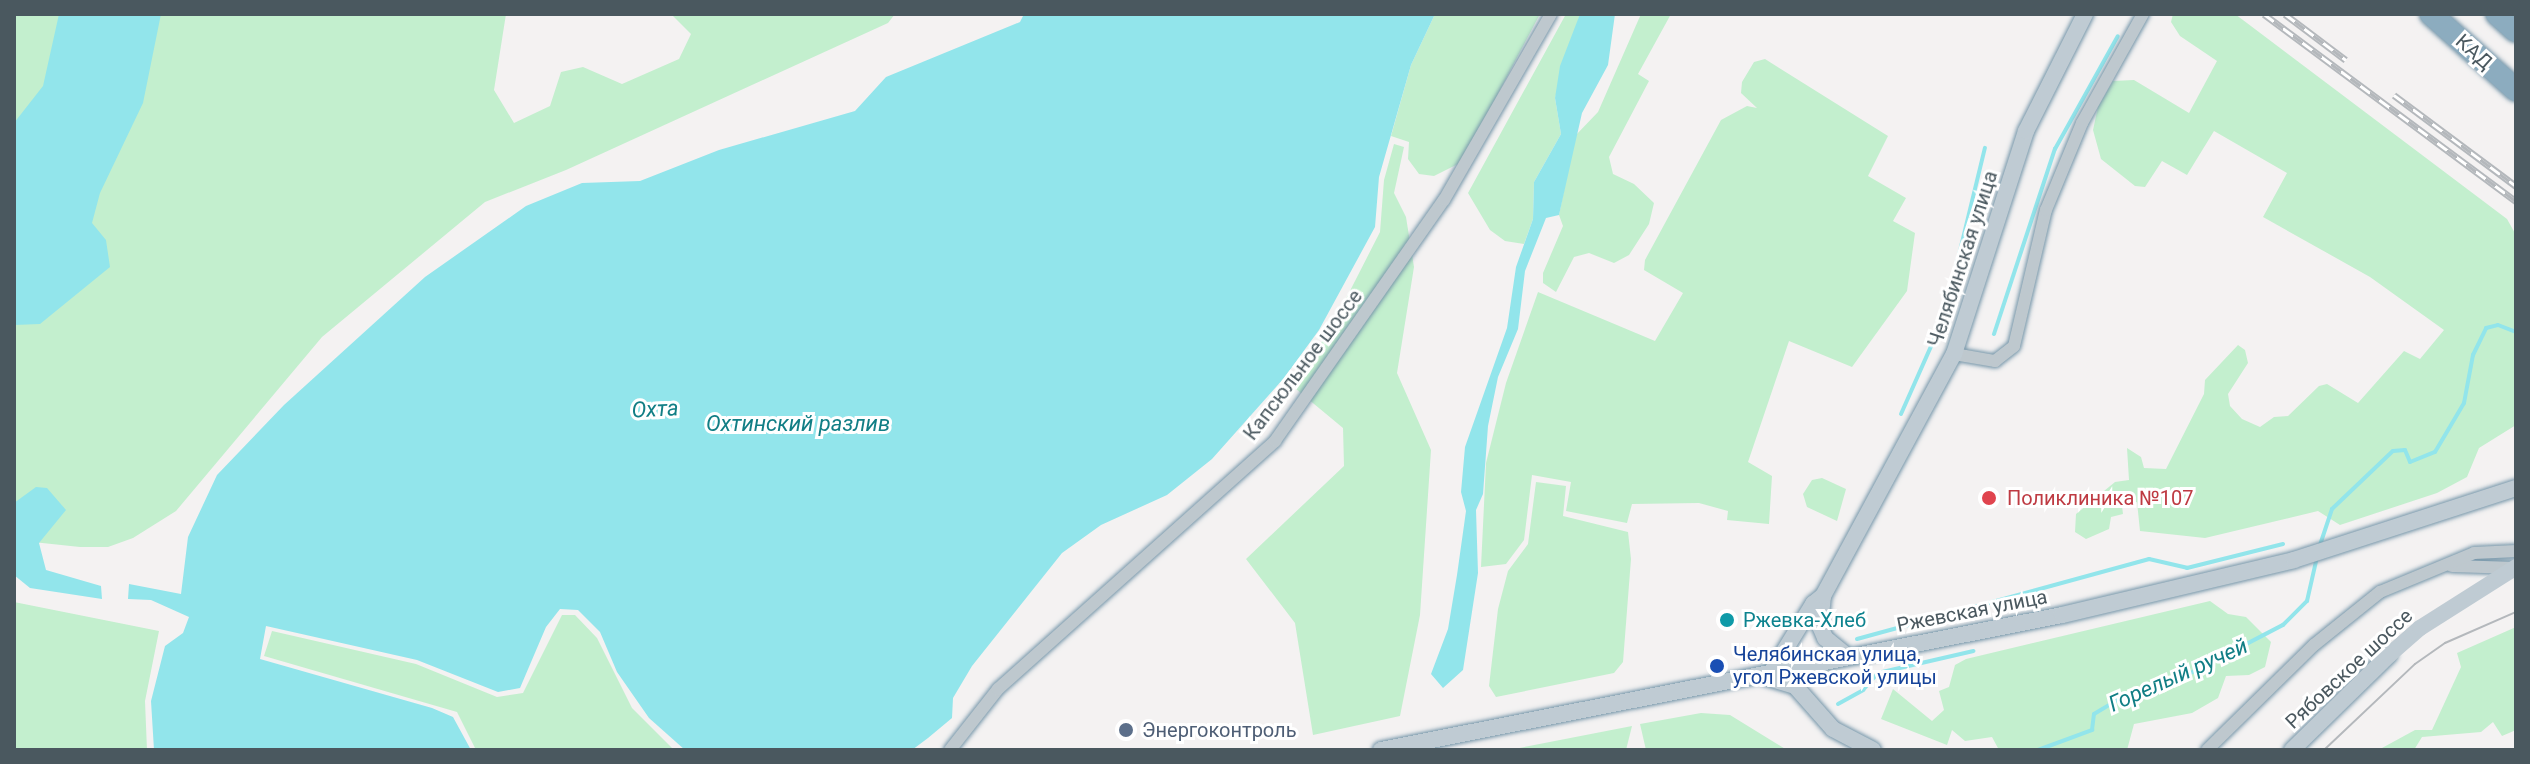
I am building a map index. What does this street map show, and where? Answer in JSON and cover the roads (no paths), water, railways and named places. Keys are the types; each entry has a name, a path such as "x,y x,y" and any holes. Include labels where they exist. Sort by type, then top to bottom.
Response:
{"highway":[{"name":"КАД","path":"2431,14 2516,90"},
{"path":"2497,14 2516,31"}],"main road":[{"name":"Челябинская улица","path":"1764,673 1813,604 1823,596 1954,354 2026,131 2085,14"},
{"name":"Ржевская улица","path":"1381,750 2062,615 2294,560 2516,488"},
{"name":"Рябовское шоссе","path":"2292,750 2420,628 2516,568"},
{"path":"1823,596 1820,621 1825,638 1847,656"},
{"path":"1764,673 1795,686 1833,729 1873,750"}],"street":[{"name":"Капсюльное шоссе","path":"950,750 998,689 1275,441 1444,200 1551,14"},
{"path":"1954,354 1995,361 2014,346 2036,240 2051,196 2082,123 2143,14"},
{"path":"2207,750 2349,613 2380,592 2474,553 2516,551"},
{"path":"2445,565 2516,568"}],"water":[{"path":"59,14 161,14 143,103 100,193 92,223 106,240 110,267 40,324 14,325 14,123 43,86"},
{"name":"Охтинский разлив","path":"1024,14 1435,14 1411,65 1379,177 1375,227 1319,330 1284,378 1212,459 1167,495 1101,525 1062,553 972,666 953,698 952,718 912,750 685,750 649,718 617,672 600,632 578,610 560,609 546,627 520,688 498,692 417,660 266,626 260,659 432,708 453,717 471,750 154,750 151,701 165,646 183,633 189,617 151,600 128,599 129,584 181,594 188,537 217,475 284,405 425,277 526,206 582,183 640,181 719,150 855,111 886,77 1020,22"},
{"path":"1580,14 1615,14 1608,65 1582,113 1559,215 1546,218 1525,271 1518,329 1498,377 1488,426 1483,494 1476,510 1478,573 1463,670 1443,688 1431,674 1448,629 1457,575 1466,511 1461,492 1465,447 1507,328 1516,267 1533,219 1534,182 1561,134 1555,98 1560,66"},
{"path":"36,487 47,488 66,510 39,543 46,570 101,586 102,599 30,588 14,575 14,503"}],"waterway":[{"path":"1994,334 2055,149 2118,36"},
{"path":"1901,414 1944,317 1985,148"},
{"name":"Горелый ручей","path":"2319,548 2332,509 2393,451 2405,450 2410,462 2435,452 2464,403 2473,355 2486,328 2498,325 2516,332"},
{"path":"1857,639 2149,559 2187,568 2283,544"},
{"name":"Горелый ручей","path":"2038,750 2092,730 2094,714 2117,700 2181,678 2283,625 2307,601 2317,557"},
{"path":"1838,704 1863,690 1878,673 1973,651"}],"tram line":[{"path":"2324,750 2415,664 2445,643 2516,612"}],"railway":[{"path":"2264,14 2516,201"},
{"path":"2285,14 2346,60"},
{"path":"2394,95 2516,186"}],"place":[{"name":"Поликлиника №107","path":"1989,498"},
{"name":"Ржевка-Хлеб","path":"1727,620"},
{"name":"Челябинская улица, угол Ржевской улицы","path":"1717,666"},
{"name":"Энергоконтроль","path":"1126,730"}],"water label":[{"name":"Охта","path":"655,409"}]}
